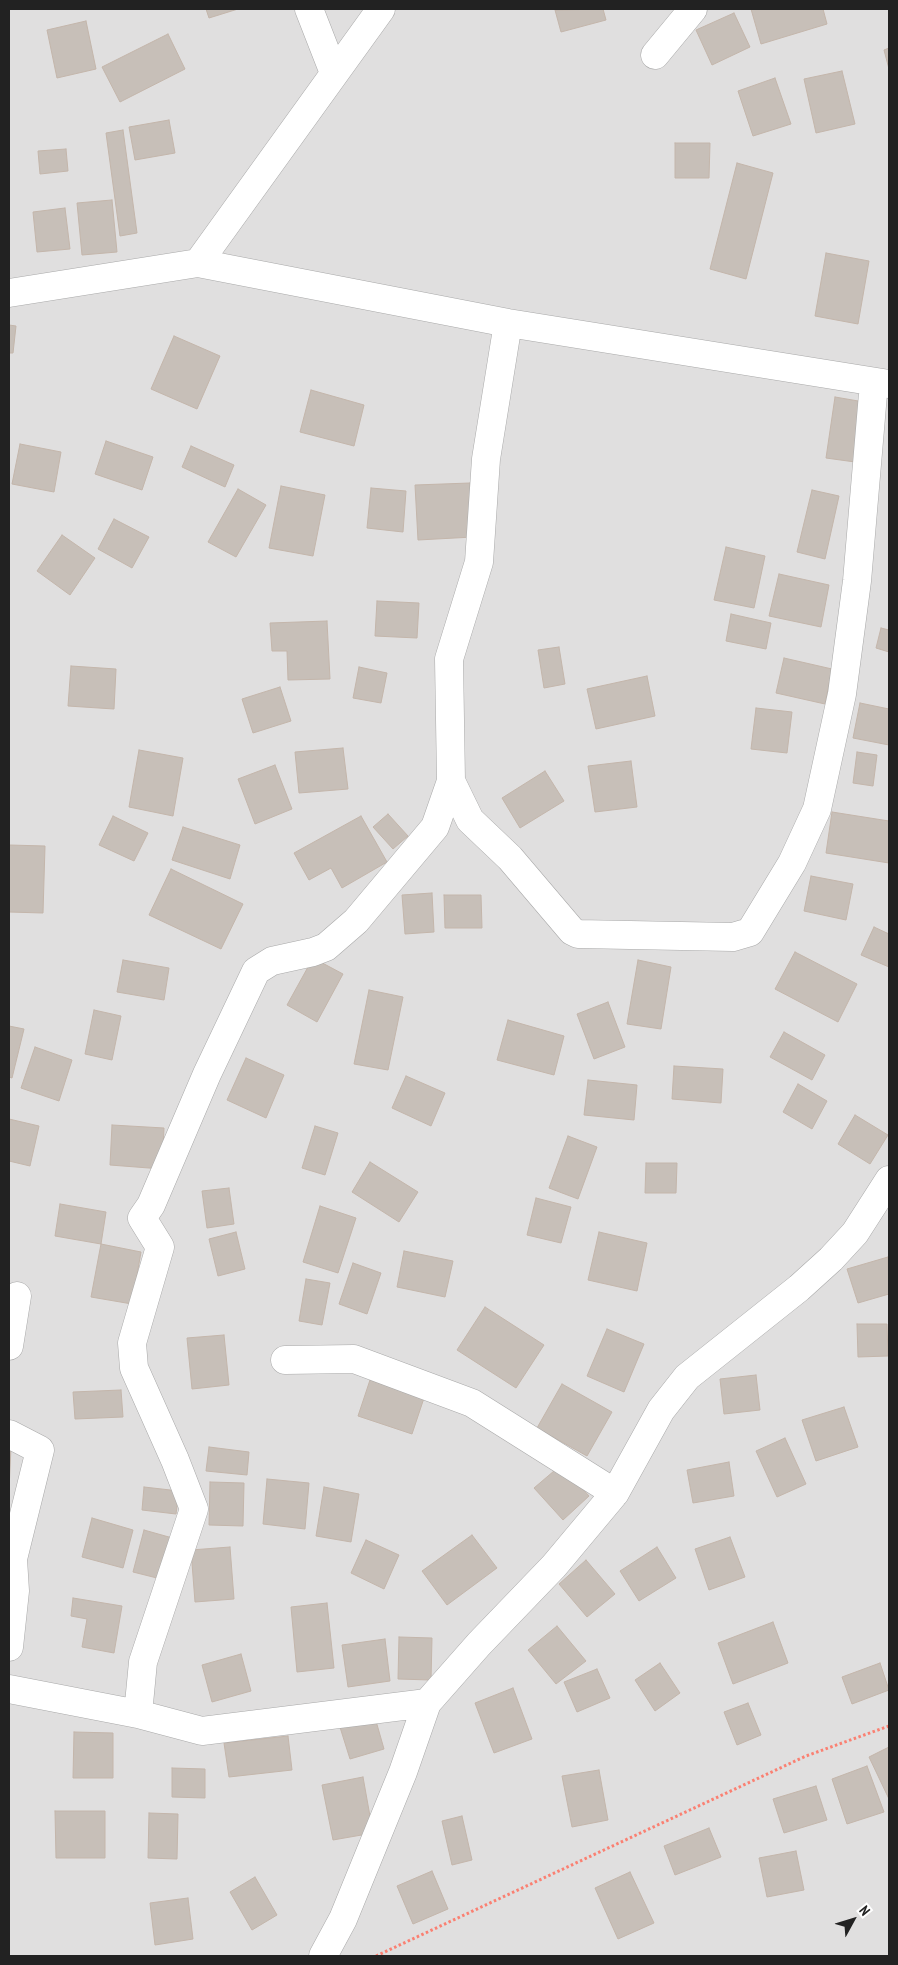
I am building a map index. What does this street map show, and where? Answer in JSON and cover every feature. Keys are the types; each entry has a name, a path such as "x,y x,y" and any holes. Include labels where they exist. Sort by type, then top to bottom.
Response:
{"street":[{"path":"309,9 334,73"},
{"path":"198,263 381,9"},
{"path":"654,55 693,9"},
{"path":"9,293 198,263 508,323 882,383 842,694 817,809 792,863 750,932 733,937 578,934 572,931 510,858 470,820 451,781"},
{"path":"138,1714 143,1662 194,1509 176,1460 134,1368 132,1342 160,1247 142,1218 151,1205 207,1074 256,971 272,960 313,952 326,947 356,921 435,827 451,781 449,660 479,562 486,459 508,323"},
{"path":"323,1956 343,1919 403,1772 427,1704 479,1644 554,1566 615,1493 660,1410 687,1377 799,1288 831,1259 855,1233 889,1180"},
{"path":"9,1346 17,1296"},
{"path":"285,1360 354,1359 472,1403 615,1493"},
{"path":"9,1434 40,1450 11,1558 15,1591 9,1647"},
{"path":"9,1689 138,1714 202,1731 427,1704"}],"path":[{"path":"376,1956 806,1756 889,1726"}],"shaded area":[{"path":"9,9 889,9 889,1956 9,1956"}],"building":[{"path":"206,9 238,9 209,18"},
{"path":"603,9 606,20 561,32 555,10"},
{"path":"751,9 823,9 827,24 761,44"},
{"path":"734,13 750,47 712,65 696,30"},
{"path":"86,21 96,69 57,78 47,30"},
{"path":"168,34 185,69 120,102 102,67"},
{"path":"889,48 889,69 884,50"},
{"path":"842,71 855,124 816,133 804,79"},
{"path":"775,78 791,124 753,136 738,91"},
{"path":"169,120 175,153 135,160 129,127"},
{"path":"123,130 137,233 120,236 106,133"},
{"path":"675,143 710,143 709,178 675,178"},
{"path":"66,149 68,171 40,174 38,151"},
{"path":"737,163 773,173 746,279 710,269"},
{"path":"112,200 117,252 82,255 77,203"},
{"path":"65,208 70,249 37,252 33,212"},
{"path":"826,253 869,261 858,324 815,316"},
{"path":"9,325 16,326 13,353 9,353"},
{"path":"174,336 220,356 197,409 151,389"},
{"path":"311,390 364,405 354,446 300,432"},
{"path":"835,397 864,402 855,462 826,458"},
{"path":"106,441 153,457 142,490 95,474"},
{"path":"20,444 61,452 54,492 12,484"},
{"path":"191,446 234,465 225,487 182,467"},
{"path":"470,483 473,537 418,540 415,485"},
{"path":"281,486 325,495 313,556 269,548"},
{"path":"371,488 406,491 403,532 367,528"},
{"path":"238,489 266,505 236,557 208,542"},
{"path":"812,490 839,496 825,559 797,552"},
{"path":"114,519 149,537 132,568 98,549"},
{"path":"62,535 95,558 70,595 37,571"},
{"path":"726,547 765,556 754,608 714,600"},
{"path":"779,574 829,585 821,627 769,616"},
{"path":"377,601 419,603 417,638 375,636"},
{"path":"731,614 771,623 766,649 726,641"},
{"path":"327,621 330,679 288,680 287,651 272,651 270,623"},
{"path":"881,628 889,630 889,652 876,648"},
{"path":"559,647 565,684 544,688 538,650"},
{"path":"784,658 832,669 825,704 776,693"},
{"path":"71,666 116,669 114,709 68,706"},
{"path":"359,667 387,673 381,703 353,698"},
{"path":"647,676 655,716 596,729 587,689"},
{"path":"280,687 291,721 253,733 242,699"},
{"path":"860,703 889,709 889,745 853,738"},
{"path":"756,708 792,712 787,753 751,749"},
{"path":"343,748 348,789 299,793 295,752"},
{"path":"139,750 183,758 173,816 129,807"},
{"path":"857,752 877,755 873,786 853,783"},
{"path":"631,761 637,807 595,812 588,766"},
{"path":"275,765 292,809 255,824 238,779"},
{"path":"545,771 564,801 520,828 502,798"},
{"path":"832,812 889,821 889,863 826,853"},
{"path":"388,814 408,836 393,849 373,827"},
{"path":"113,816 148,833 134,861 99,845"},
{"path":"361,816 387,862 342,888 331,868 309,880 294,853"},
{"path":"183,827 240,845 230,879 172,860"},
{"path":"9,845 45,846 43,913 9,912"},
{"path":"171,869 243,904 221,949 149,915"},
{"path":"811,876 853,884 846,920 804,911"},
{"path":"432,893 434,932 405,934 402,895"},
{"path":"444,895 481,895 482,928 445,928"},
{"path":"874,927 889,934 889,967 861,955"},
{"path":"795,952 857,984 838,1022 775,989"},
{"path":"313,958 343,974 317,1022 287,1005"},
{"path":"123,960 169,968 164,1000 117,992"},
{"path":"638,960 671,967 661,1029 627,1024"},
{"path":"369,990 403,997 388,1070 354,1064"},
{"path":"608,1002 625,1047 594,1059 577,1014"},
{"path":"94,1010 121,1016 112,1060 85,1054"},
{"path":"508,1020 564,1036 554,1075 497,1060"},
{"path":"9,1026 24,1029 12,1078 9,1077"},
{"path":"784,1032 825,1055 812,1080 770,1057"},
{"path":"35,1047 72,1060 59,1101 21,1088"},
{"path":"246,1058 284,1075 266,1118 227,1100"},
{"path":"674,1066 723,1069 721,1103 672,1099"},
{"path":"406,1076 445,1093 431,1126 392,1108"},
{"path":"588,1080 637,1085 634,1120 584,1115"},
{"path":"798,1084 827,1101 812,1129 783,1112"},
{"path":"855,1115 888,1135 870,1164 838,1144"},
{"path":"9,1119 39,1126 30,1166 9,1161"},
{"path":"112,1125 164,1128 162,1169 110,1165"},
{"path":"315,1126 338,1133 325,1175 302,1168"},
{"path":"568,1136 597,1147 578,1199 549,1188"},
{"path":"370,1162 418,1192 399,1222 352,1192"},
{"path":"646,1163 677,1163 676,1193 645,1193"},
{"path":"229,1188 234,1224 207,1228 202,1191"},
{"path":"536,1198 571,1207 561,1243 527,1235"},
{"path":"60,1204 106,1212 101,1244 55,1236"},
{"path":"320,1206 356,1218 338,1273 303,1262"},
{"path":"236,1232 245,1269 218,1276 209,1239"},
{"path":"599,1232 647,1243 637,1291 588,1280"},
{"path":"101,1244 141,1252 132,1304 91,1297"},
{"path":"404,1251 453,1261 445,1297 397,1287"},
{"path":"888,1257 889,1294 858,1303 847,1269"},
{"path":"353,1263 381,1273 367,1314 339,1304"},
{"path":"306,1279 330,1283 322,1325 299,1321"},
{"path":"485,1307 544,1345 516,1388 457,1350"},
{"path":"857,1324 887,1324 888,1356 858,1357"},
{"path":"607,1329 644,1344 624,1392 587,1376"},
{"path":"224,1335 229,1385 192,1389 187,1338"},
{"path":"756,1375 760,1410 724,1414 720,1379"},
{"path":"370,1380 424,1398 412,1434 358,1416"},
{"path":"562,1384 612,1412 587,1456 537,1428"},
{"path":"121,1390 123,1417 75,1419 73,1392"},
{"path":"844,1407 858,1447 816,1461 802,1420"},
{"path":"785,1438 806,1484 777,1497 756,1451"},
{"path":"9,1447 11,1447 9,1490"},
{"path":"209,1447 249,1452 247,1475 206,1471"},
{"path":"729,1462 734,1496 693,1503 687,1470"},
{"path":"561,1465 589,1496 563,1520 534,1488"},
{"path":"267,1479 309,1483 305,1529 263,1524"},
{"path":"210,1482 244,1483 243,1526 209,1525"},
{"path":"144,1487 179,1491 176,1514 142,1510"},
{"path":"324,1487 359,1494 351,1542 316,1536"},
{"path":"92,1518 133,1530 123,1568 82,1557"},
{"path":"144,1530 176,1539 165,1580 133,1572"},
{"path":"472,1535 497,1568 447,1605 422,1571"},
{"path":"730,1537 745,1577 709,1590 695,1549"},
{"path":"366,1540 399,1555 384,1589 351,1573"},
{"path":"230,1547 234,1599 195,1602 191,1550"},
{"path":"657,1547 676,1578 639,1601 620,1571"},
{"path":"586,1560 615,1594 587,1617 559,1584"},
{"path":"73,1598 122,1606 114,1653 82,1647 87,1619 71,1616"},
{"path":"327,1603 334,1668 297,1672 291,1607"},
{"path":"773,1622 788,1663 733,1684 718,1643"},
{"path":"557,1626 586,1661 556,1684 528,1650"},
{"path":"399,1637 432,1638 431,1680 398,1679"},
{"path":"385,1639 390,1681 348,1687 342,1645"},
{"path":"241,1654 251,1691 212,1702 202,1665"},
{"path":"660,1663 680,1693 655,1711 635,1680"},
{"path":"880,1663 889,1690 852,1704 842,1677"},
{"path":"597,1669 610,1698 577,1712 564,1682"},
{"path":"513,1688 532,1739 494,1753 475,1703"},
{"path":"748,1703 761,1735 737,1745 724,1712"},
{"path":"374,1714 384,1749 350,1759 339,1724"},
{"path":"74,1732 113,1733 113,1778 73,1778"},
{"path":"288,1736 292,1770 229,1777 224,1743"},
{"path":"889,1747 889,1799 869,1757"},
{"path":"867,1766 884,1812 847,1824 832,1779"},
{"path":"172,1768 205,1769 205,1798 172,1797"},
{"path":"599,1770 608,1820 572,1827 562,1776"},
{"path":"363,1777 373,1833 333,1840 322,1785"},
{"path":"816,1786 827,1820 784,1833 773,1799"},
{"path":"55,1811 105,1811 105,1858 56,1858"},
{"path":"149,1813 178,1814 177,1859 148,1858"},
{"path":"462,1816 472,1860 452,1865 442,1821"},
{"path":"709,1828 721,1857 675,1875 664,1846"},
{"path":"796,1851 804,1890 767,1897 759,1858"},
{"path":"432,1871 448,1909 413,1924 397,1886"},
{"path":"630,1872 654,1923 618,1939 595,1888"},
{"path":"255,1877 277,1915 252,1930 230,1892"},
{"path":"188,1898 193,1939 155,1945 150,1903"}]}
